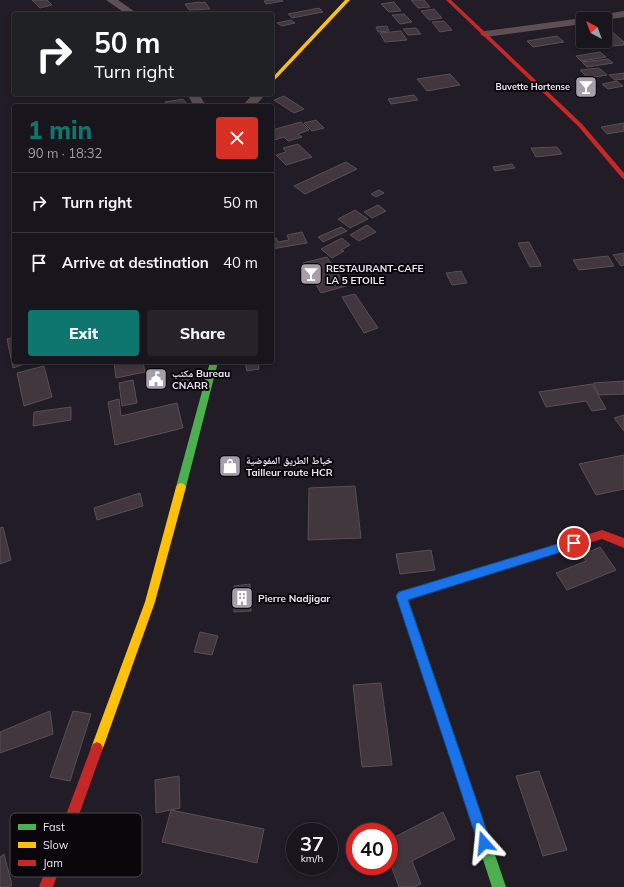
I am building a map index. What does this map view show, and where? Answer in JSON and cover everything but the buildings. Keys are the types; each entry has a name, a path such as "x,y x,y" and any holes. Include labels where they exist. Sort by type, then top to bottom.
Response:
{"street":[{"path":"111,0 130,12"},
{"path":"274,79 348,0"},
{"path":"448,0 580,125 624,177"},
{"path":"612,16 624,14"},
{"path":"485,34 576,22"},
{"path":"250,104 258,96"},
{"path":"73,813 150,602 213,364"},
{"path":"499,887 402,596 602,534 624,543"},
{"path":"46,887 50,877"}],"traffic: fast":[{"path":"181,487 213,364"},
{"path":"419,591 402,596 499,887"}],"traffic: slow":[{"path":"274,79 348,0"},
{"path":"97,748 150,602 181,487"}],"traffic: jam":[{"path":"448,0 580,125 624,177"},
{"path":"419,591 602,534 624,543"},
{"path":"73,813 97,748"},
{"path":"46,887 50,877"}],"place":[{"name":"Buvette Hortense","path":"586,87"},
{"name":"RESTAURANT-CAFE LA 5 ETOILE","path":"311,274"},
{"name":"مكتب Bureau CNARR","path":"156,379"},
{"name":"خياط الطريق المفوضية Tailleur route HCR","path":"230,466"},
{"name":"Pierre Nadjigar","path":"242,598"}],"route":[{"path":"484,843 402,596 574,543"}]}
